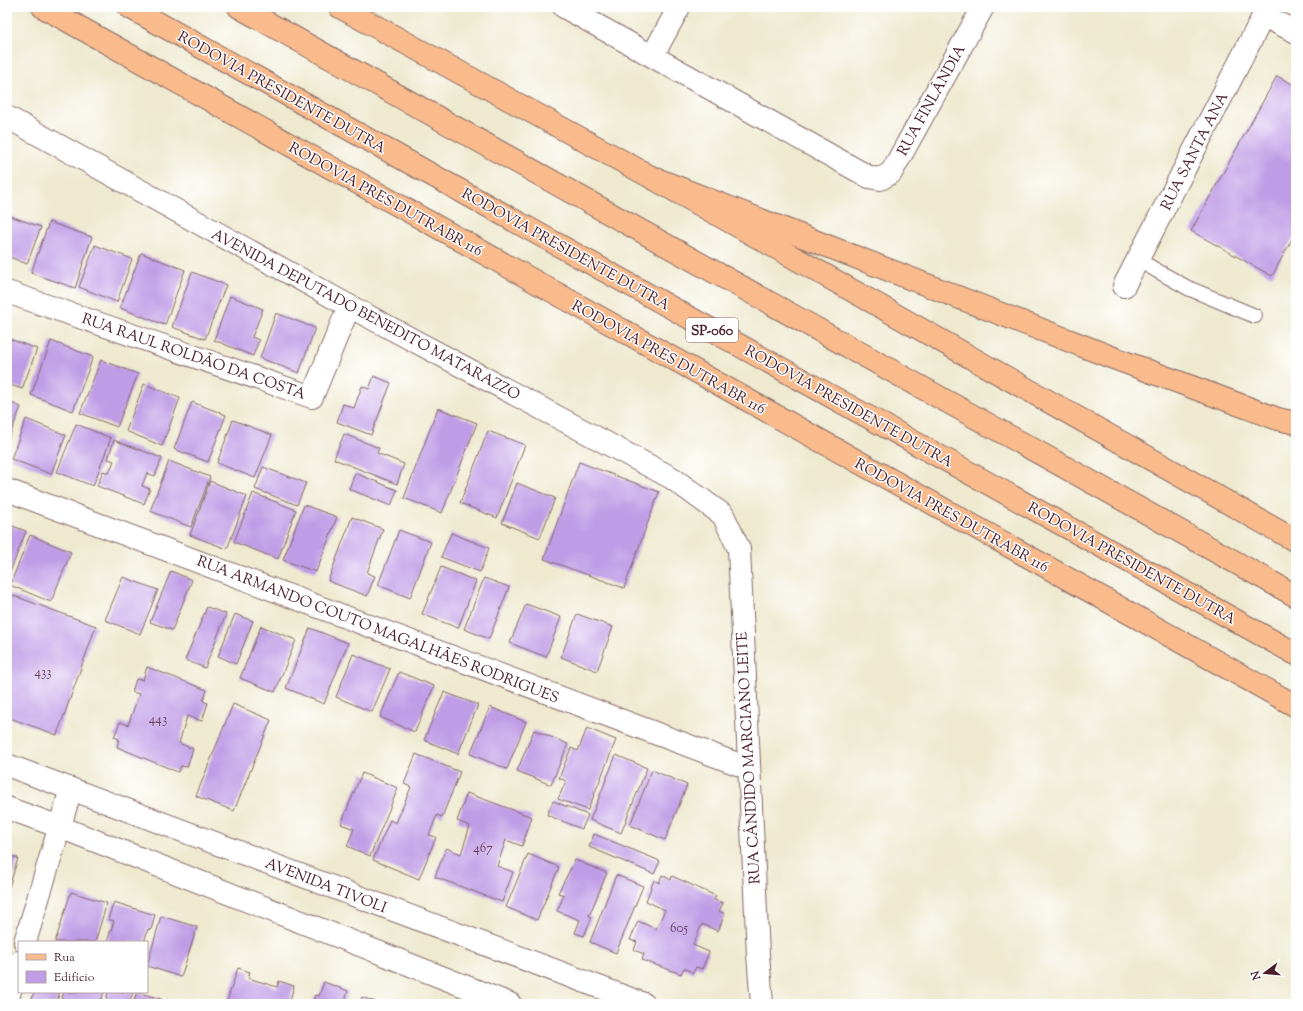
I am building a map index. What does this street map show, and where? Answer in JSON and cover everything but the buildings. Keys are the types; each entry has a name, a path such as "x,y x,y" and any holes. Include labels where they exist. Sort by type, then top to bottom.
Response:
{"main road":[{"name":"RODOVIA PRES DUTRABR 116","path":"43,7 1296,706"},
{"name":"RODOVIA PRESIDENTE DUTRA","path":"129,7 1296,654"},
{"path":"239,7 1296,596"},
{"path":"340,7 651,177 1296,540"},
{"path":"651,177 1104,354 1278,419 1296,423"}],"street":[{"path":"564,7 652,55 679,7"},
{"name":"RUA FINLÂNDIA","path":"652,55 869,177 880,179 891,173 983,7"},
{"name":"RUA SANTA ANA","path":"1124,286 1266,11 1296,32"},
{"name":"AVENIDA DEPUTADO BENEDITO MATARAZZO","path":"7,117 349,306 672,478 723,515"},
{"name":"RUA RAUL ROLDÃO DA COSTA","path":"7,292 312,397 349,306"},
{"name":"RUA ARMANDO COUTO MAGALHÃES RODRIGUES","path":"7,490 748,768"},
{"name":"RUA CÂNDIDO MARCIANO LEITE","path":"723,515 739,549 748,768 762,1004"},
{"name":"AVENIDA TIVOLI","path":"7,765 644,1004"},
{"path":"25,941 71,789"},
{"path":"7,808 60,827 510,1004"},
{"path":"7,1001 18,965"}],"lane":[{"path":"1138,260 1188,288 1255,316"}]}
